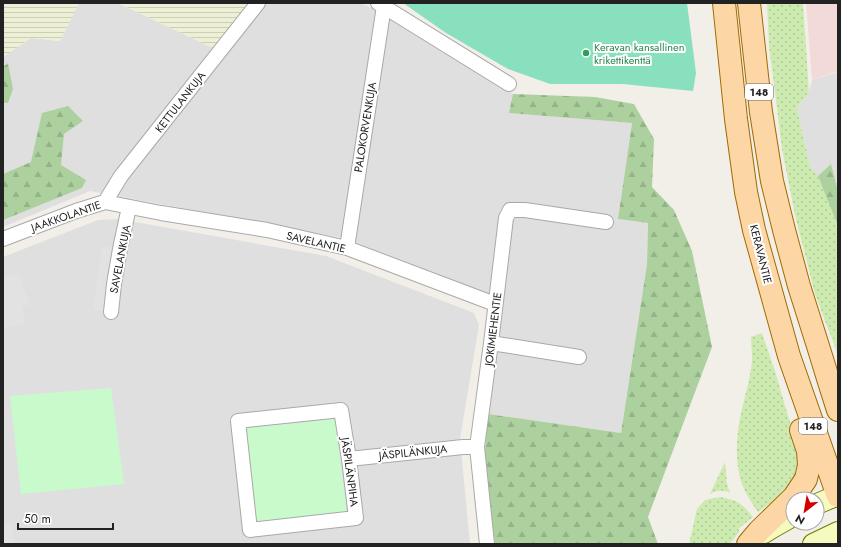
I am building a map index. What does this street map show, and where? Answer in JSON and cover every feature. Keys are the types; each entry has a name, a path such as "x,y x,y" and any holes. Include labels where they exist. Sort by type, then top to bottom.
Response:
{"main road":[{"name":"KERAVANTIE","path":"724,3 736,119 746,192 754,230 788,356 838,495"},
{"name":"148","path":"749,3 761,112 772,181 799,286 838,410"},
{"path":"818,346 838,383"},
{"path":"749,544 759,531 794,497 806,479 809,465 808,451 794,406 788,356"},
{"path":"825,501 838,495"},
{"path":"749,544 785,521"},
{"path":"813,544 838,532"}],"street":[{"name":"KETTULANKUJA","path":"105,202 121,176 258,3"},
{"path":"381,5 509,84"},
{"name":"PALOKORVENKUJA","path":"347,248 381,5"},
{"name":"JAAKKOLANTIE","path":"3,239 76,211 105,202 129,207"},
{"name":"SAVELANTIE","path":"129,207 267,230 347,248 495,304"},
{"name":"SAVELANKUJA","path":"111,312 118,263 129,207"},
{"name":"JOKIMIEHENTIE","path":"487,544 477,447 506,218 510,210 525,210 606,222"},
{"path":"491,343 580,357"},
{"name":"JÄSPILÄNPIHA","path":"341,410 349,459 356,518 250,530 238,421 341,410"},
{"name":"JÄSPILÄNKUJA","path":"349,459 463,447 477,447"}],"shaded area":[{"path":"79,3 118,3 215,49 264,3 360,3 388,15 513,94 510,113 632,123 618,219 648,223 647,264 621,433 488,414 504,300 344,238 90,191 3,227 3,57 31,38 60,41"},
{"path":"806,3 838,3 838,71 812,80"},
{"path":"838,72 838,191 831,164 818,176 810,167 797,108 809,92 812,80"},
{"path":"118,219 326,256 474,313 479,325 460,439 470,544 3,544 3,257 98,220"},
{"path":"102,246 120,249 111,312 93,309"},
{"path":"18,273 30,304 22,307 26,323 3,328 3,278"},
{"path":"12,524 15,544 3,544 3,525"}],"green space":[{"path":"3,3 79,3 60,41 31,38 3,57"},
{"path":"118,3 250,3 215,49"},
{"name":"Keravan kansallinen krikettikenttä","path":"403,3 687,3 696,73 693,91 623,84 550,84 508,69 446,33"},
{"path":"767,3 803,3 809,92 797,108 810,167 818,176 838,226 838,355 815,294 795,215 782,149 769,46"},
{"path":"8,63 13,89 8,103 3,102 3,67"},
{"path":"513,94 595,97 634,104 654,139 652,187 674,210 692,251 712,347 648,517 658,544 495,544 484,461 488,414 621,433 647,264 648,223 618,219 632,123 509,113"},
{"path":"68,106 83,121 64,134 61,165 86,180 82,188 3,220 3,174 31,162 42,113"},
{"path":"831,164 838,191 838,226 818,176"},
{"path":"762,333 798,443 801,458 796,482 787,491 785,491 785,493 772,507 769,504 758,512 746,492 741,480 737,461 739,422 752,359 751,337"},
{"path":"111,388 124,484 21,494 10,396"},
{"path":"335,419 347,513 257,523 245,428"},
{"path":"725,462 727,484 730,493 720,491 710,494"},
{"path":"720,497 731,499 739,503 746,508 753,517 738,529 740,531 730,544 689,544 697,509 705,500"}],"place":[{"name":"Keravan kansallinen krikettikenttä","path":"586,53"}]}
